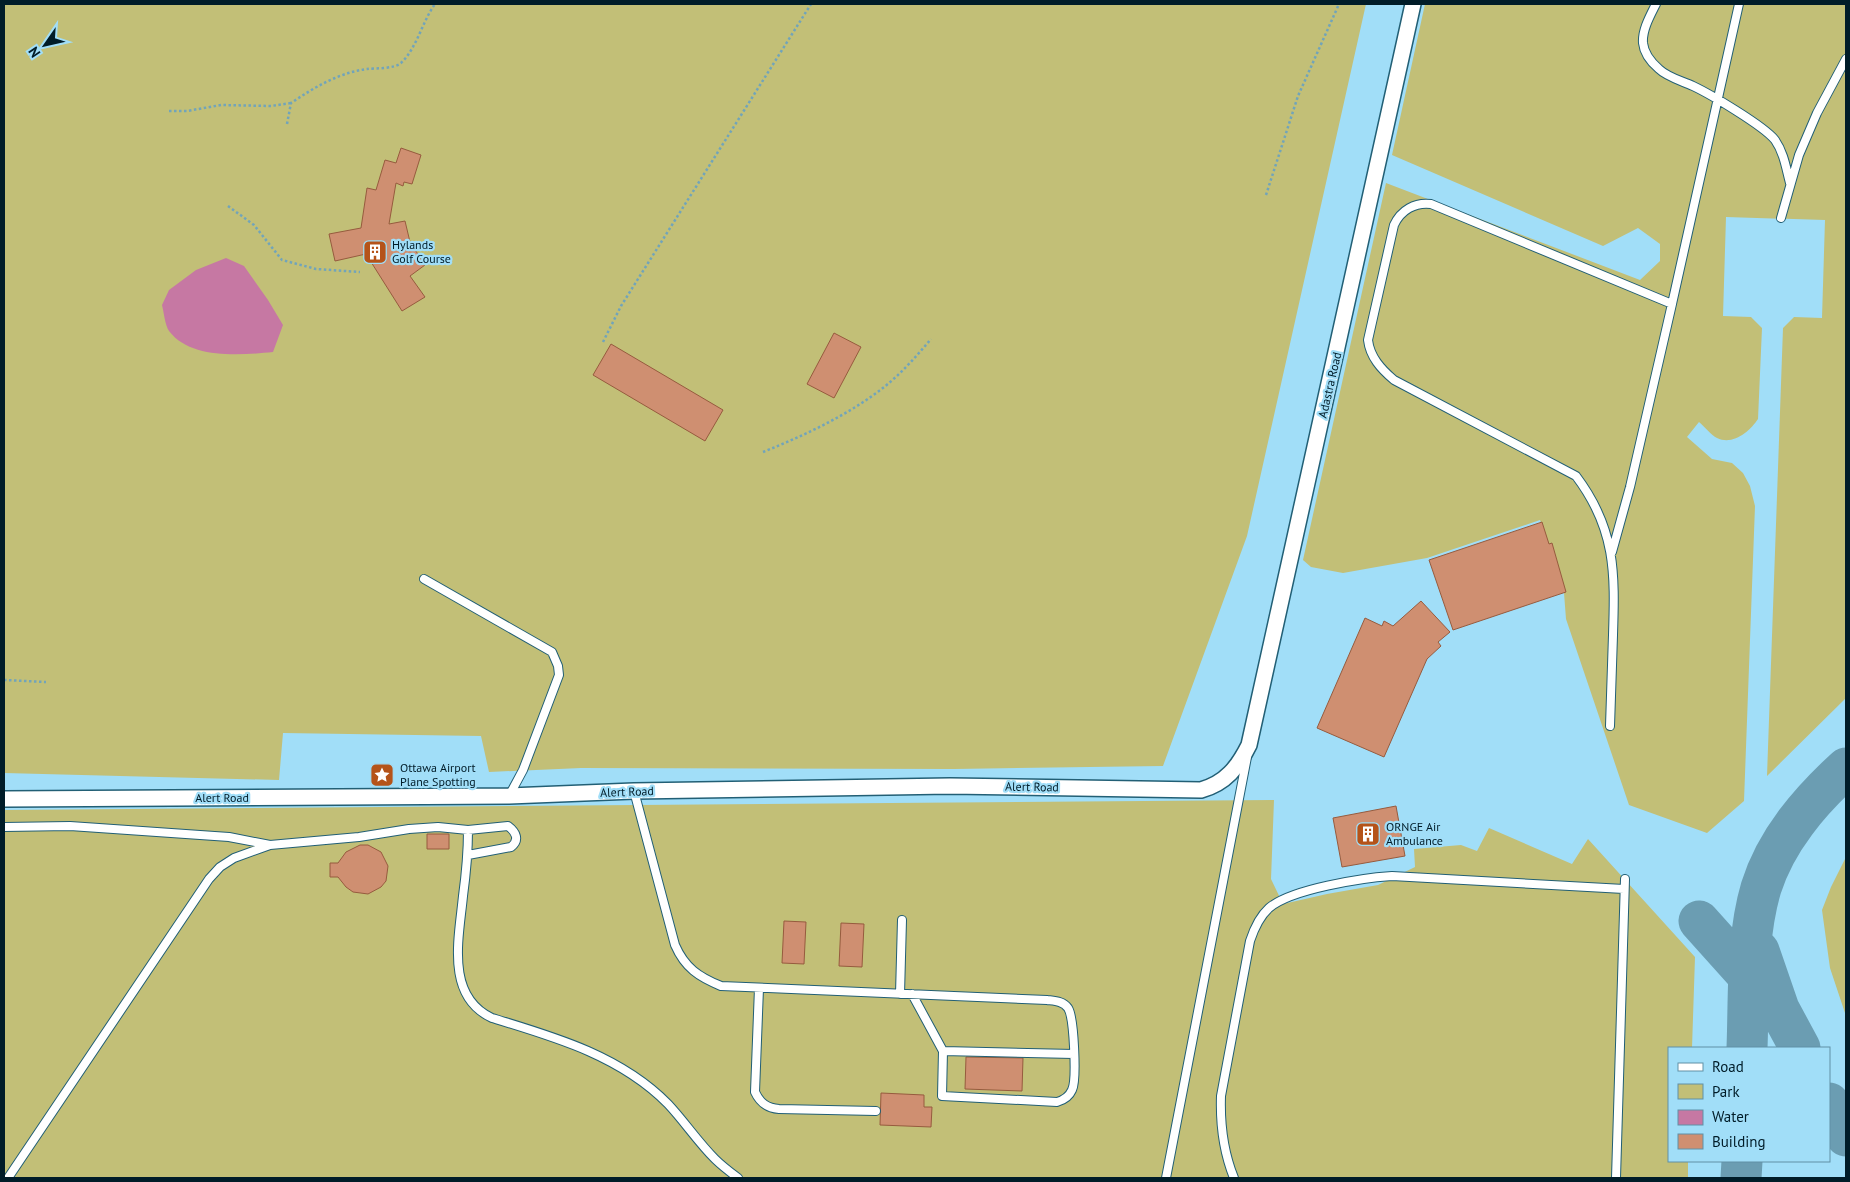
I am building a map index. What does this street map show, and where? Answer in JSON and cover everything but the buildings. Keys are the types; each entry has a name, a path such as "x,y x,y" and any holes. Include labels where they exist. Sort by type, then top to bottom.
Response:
{"street":[{"name":"Adastra Road","path":"1240,763 1249,745 1413,4"},
{"name":"Alert Road","path":"4,799 509,796 634,791 950,786 1201,790 1221,782 1240,763"}],"lane":[{"path":"1656,4 1646,27 1643,42 1648,56 1660,71 1695,87 1766,131 1775,140 1784,157 1790,183"},
{"path":"1612,554 1630,487 1739,4"},
{"path":"1781,218 1799,155 1817,113 1846,59"},
{"path":"1610,726 1615,580 1612,554 1596,506 1576,476 1394,380 1385,373 1372,356 1368,340 1394,226 1402,212 1422,204 1432,204 1672,304"},
{"path":"424,579 552,652 558,666 559,675 556,683 523,770 509,796"},
{"path":"1166,1178 1249,745"},
{"path":"634,791 674,945 693,971 721,986 912,994 1059,1002 1067,1007 1071,1014 1074,1054 1073,1087 1067,1098 1058,1102 942,1096 943,1051 912,994"},
{"path":"4,827 70,826 229,836 270,845"},
{"path":"8,1178 209,879 220,867 234,858 270,845 359,837 409,829 438,827 468,830 508,826 515,833 516,843 511,847 468,855"},
{"path":"468,830 468,855 457,950 459,972 470,1002 481,1013 571,1043 620,1067 641,1080 668,1104 714,1158 738,1178"},
{"path":"1234,1178 1223,1146 1220,1117 1221,1096 1250,941 1255,927 1269,908 1293,895 1364,879 1392,876 1624,889"},
{"path":"1616,1178 1625,879"},
{"path":"900,994 902,920"},
{"path":"759,988 755,1092 763,1104 770,1108 779,1109 876,1111"},
{"path":"943,1051 1074,1054"}],"path":[{"path":"169,111 187,111 221,105 271,106 290,103 324,82 360,70 398,65 410,53 426,16 435,4"},
{"path":"603,342 621,306 811,4"},
{"path":"1266,195 1298,96 1339,4"},
{"path":"287,124 290,103"},
{"path":"228,206 254,225 282,260 316,269 360,272"},
{"path":"763,452 820,426 880,391 907,366 931,339"},
{"path":"4,680 46,682"}],"green space":[{"name":"Hylands Golf Course","path":"4,4 1366,4 1247,536 1163,766 954,769 581,768 489,772 481,736 283,733 279,780 4,773"},
{"path":"1425,4 1846,4 1846,698 1767,776 1783,328 1794,317 1822,318 1825,220 1726,217 1723,316 1751,317 1762,328 1758,419 1746,432 1735,439 1723,440 1717,438 1699,422 1687,437 1712,459 1732,463 1743,473 1750,486 1755,506 1744,801 1707,833 1629,805 1566,619 1564,593 1540,520 1427,558 1343,573 1311,567 1303,560 1386,183 1640,280 1660,261 1660,244 1638,228 1603,246 1392,155"},
{"path":"1274,800 1271,879 1283,904 1378,885 1415,867 1414,849 1461,845 1477,851 1489,828 1572,864 1588,839 1695,957 1692,1047 1668,1047 1668,1162 1688,1162 1688,1178 4,1178 4,810"},
{"path":"1846,857 1846,1016 1830,968 1822,910"}],"water":[{"path":"226,258 244,266 283,325 273,352 218,354 203,351 190,347 169,331 162,305 169,290 196,270"}],"taxiway":[{"path":"1747,1047 1748,988 1753,927 1756,907 1767,870 1796,822 1846,768"},
{"path":"1699,921 1760,989"},
{"path":"1759,951 1779,1009 1799,1047"},
{"path":"1830,1105 1846,1136"},
{"path":"1741,1178 1742,1162"}],"place":[{"name":"Hylands Golf Course","path":"375,252"},
{"name":"Ottawa Airport Plane Spotting","path":"382,775"},
{"name":"ORNGE Air Ambulance","path":"1368,834"}]}
